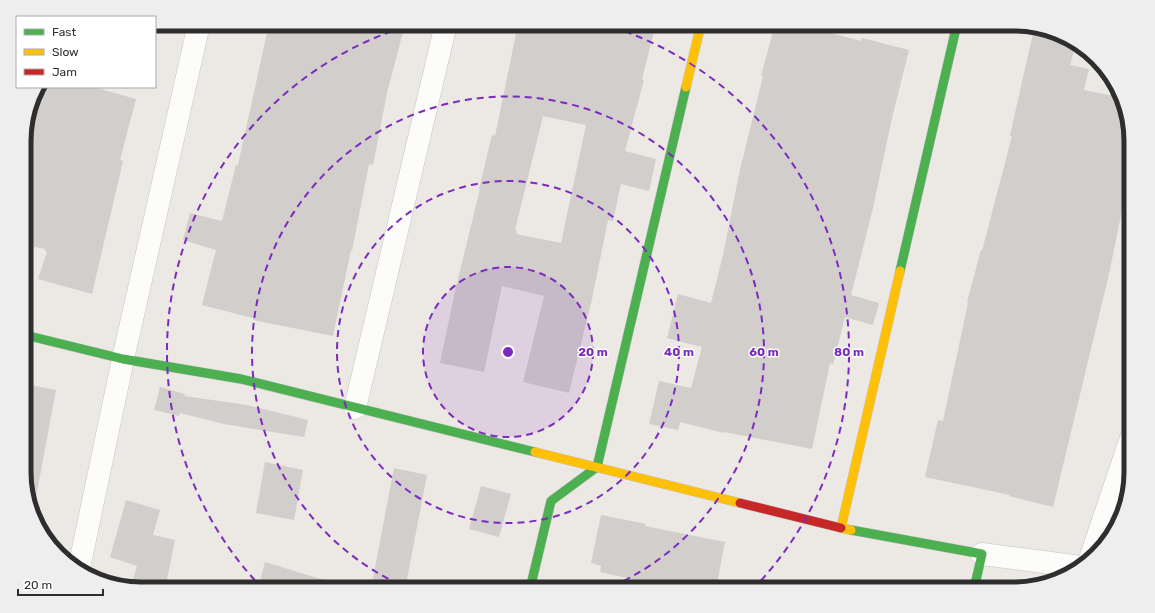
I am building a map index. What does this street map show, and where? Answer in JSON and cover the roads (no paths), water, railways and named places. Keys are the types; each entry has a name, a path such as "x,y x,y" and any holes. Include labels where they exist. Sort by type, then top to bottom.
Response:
{"street":[{"path":"80,563 197,31"},
{"path":"356,408 444,31"},
{"path":"532,582 551,501 597,467 699,31"},
{"path":"841,528 955,31"},
{"path":"31,336 124,359 241,379 841,528 982,554 1071,566"},
{"path":"1094,547 1124,459"},
{"path":"976,582 982,554"}]}
